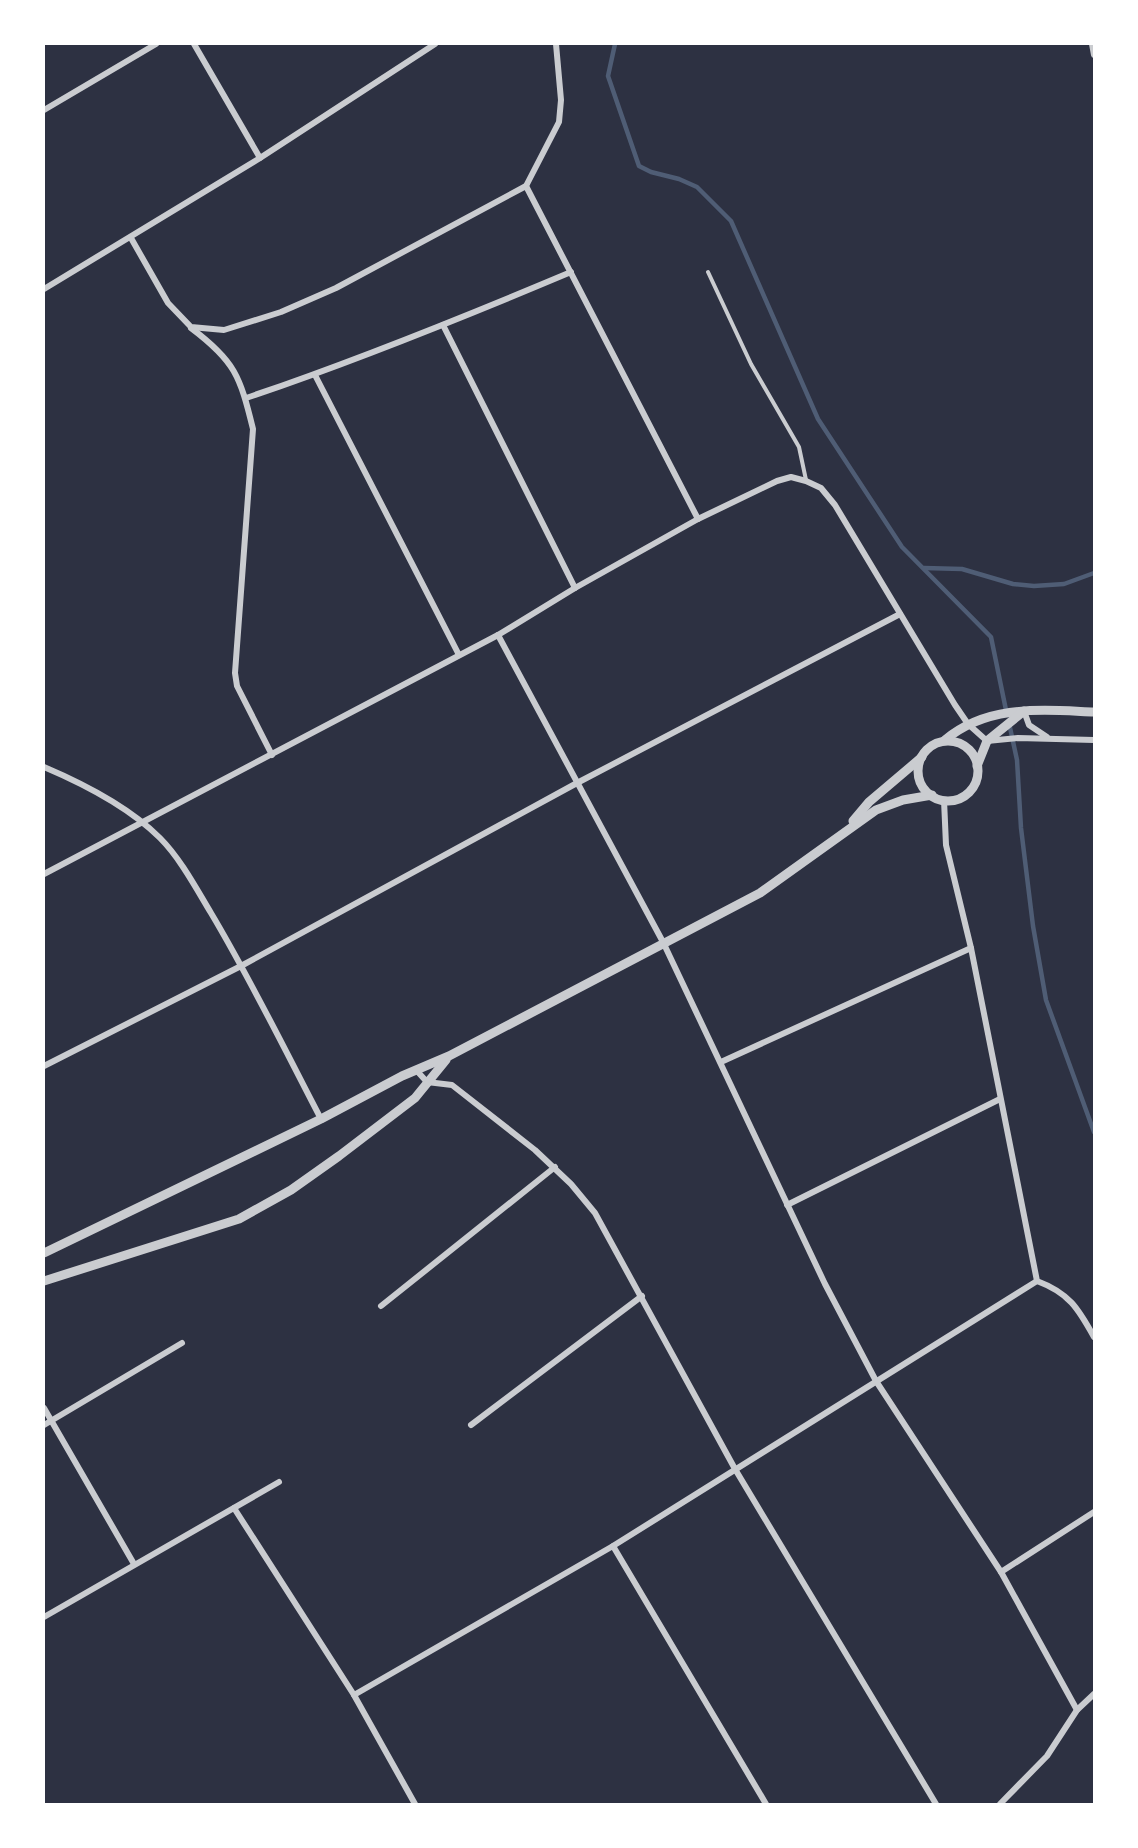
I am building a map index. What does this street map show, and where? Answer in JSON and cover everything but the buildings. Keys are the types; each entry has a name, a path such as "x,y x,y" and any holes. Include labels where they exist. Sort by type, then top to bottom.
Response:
{"street":[{"path":"44,110 156,44"},
{"path":"194,44 260,158"},
{"path":"44,289 260,158 435,44"},
{"path":"191,327 224,330 281,312 336,288 526,186 559,122 561,100 556,44"},
{"path":"1092,44 1095,55"},
{"path":"526,186 698,519"},
{"path":"131,238 168,303 191,327 223,353 235,371 246,398 253,429 253,449 235,673 237,686 272,755"},
{"path":"246,398 315,375 571,272"},
{"path":"443,325 575,588"},
{"path":"315,375 459,655"},
{"path":"44,874 498,635 575,588 698,519 777,481 791,477 821,488 835,505 968,724 987,741 1054,738 1095,740"},
{"path":"44,1066 241,966 577,783 900,614"},
{"path":"498,635 663,942 787,1204 876,1382 1001,1572 1077,1710"},
{"path":"846,829 869,802 922,758 932,746 968,724 990,716 1019,712 1095,711"},
{"path":"922,758 919,774 925,790 944,800 957,799 970,790 987,741 1019,712"},
{"path":"1019,712 1035,731 1054,738"},
{"path":"945,740 955,741 969,750 977,766"},
{"path":"44,767 87,787 142,822 162,840 198,890 241,966 321,1119"},
{"path":"44,1253 321,1119 402,1076 449,1056 760,893 846,829 876,810 903,800 932,795"},
{"path":"944,800 946,846 971,948 1037,1281"},
{"path":"721,1062 971,948"},
{"path":"44,1281 239,1219 291,1190 415,1098 449,1056"},
{"path":"417,1071 427,1082 452,1085 555,1167 595,1213 735,1469 936,1804"},
{"path":"787,1204 1000,1099"},
{"path":"381,1306 555,1167"},
{"path":"1037,1281 1058,1289 1068,1298 1095,1337"},
{"path":"354,1695 613,1546 1037,1281"},
{"path":"471,1425 642,1296"},
{"path":"44,1425 182,1343"},
{"path":"44,1408 134,1564"},
{"path":"44,1617 279,1482"},
{"path":"234,1508 354,1695 415,1804"},
{"path":"1001,1572 1095,1512"},
{"path":"613,1546 766,1804"},
{"path":"1000,1804 1047,1756 1077,1710 1095,1694"}],"lane":[{"path":"708,272 751,364 799,447 806,481"}],"waterway":[{"path":"615,44 608,76 639,166 697,187 731,221 818,419 902,547 991,637 1007,715"},
{"path":"924,568 962,569 1013,584 1034,586 1064,584 1094,573"},
{"path":"1009,723 1017,760 1021,828 1033,926 1046,1000 1094,1132"}]}
